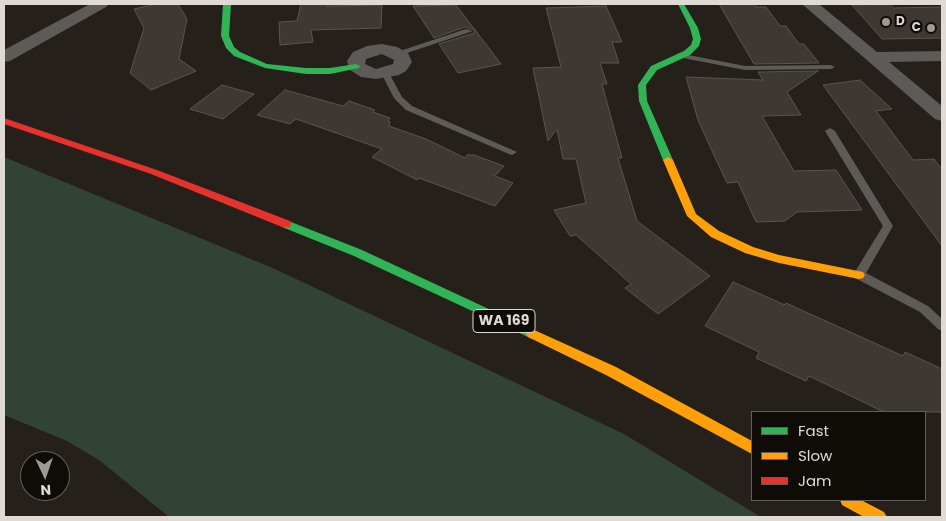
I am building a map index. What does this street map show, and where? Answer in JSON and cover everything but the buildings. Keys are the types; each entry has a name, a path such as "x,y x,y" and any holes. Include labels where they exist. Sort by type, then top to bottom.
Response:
{"street":[{"path":"4,39 72,4"},
{"path":"4,57 101,4"},
{"path":"227,4 225,36 230,48 237,54 265,66 306,71 356,66 367,73 385,73 394,71 403,62 402,57 398,53 382,50 359,56 356,66"},
{"path":"681,4 694,28 697,38 695,46 654,68 642,85 643,101 692,216 715,234 748,250 778,259 859,275"},
{"path":"810,4 942,115"},
{"path":"874,57 942,56"},
{"name":"WA 169","path":"4,120 154,172 358,253 612,371 751,447"},
{"path":"849,501 880,517"}],"lane":[{"path":"398,53 469,31"},
{"path":"681,55 745,68 831,67"},
{"path":"385,73 398,98 409,108 422,116 512,152"},
{"path":"830,131 888,226 859,275 924,308 942,326"}],"green space":[{"path":"4,157 275,269 624,434 761,517 169,517 99,460 67,441 4,415"}],"traffic: fast":[{"path":"227,4 225,36 230,48 237,54 265,66 306,71 330,71 356,66"},
{"path":"668,160 643,101 642,85 654,68 687,53 695,46 697,39 694,28 681,4"},
{"path":"286,224 358,253 532,334"}],"traffic: slow":[{"path":"668,160 692,216 715,234 749,250 779,259 859,275"},
{"path":"532,334 611,371 751,447"},
{"path":"849,501 879,517"}],"traffic: jam":[{"path":"4,121 154,172 286,224"}],"place":[{"name":"D","path":"886,22"},
{"name":"C","path":"931,28"}]}
